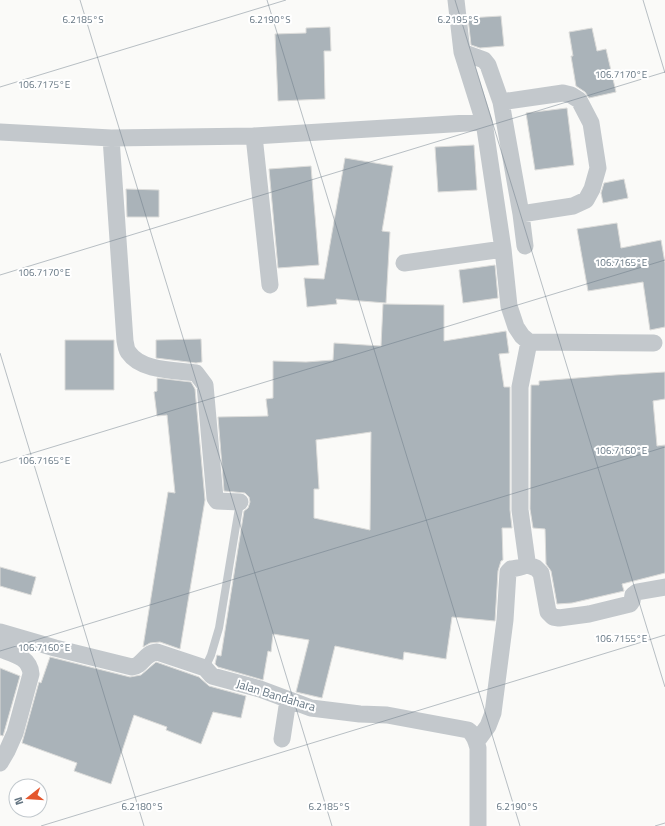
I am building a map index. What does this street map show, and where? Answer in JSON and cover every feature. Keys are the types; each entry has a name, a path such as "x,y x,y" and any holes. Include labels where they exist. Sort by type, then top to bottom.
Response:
{"street":[{"path":"456,0 462,52 484,122 503,249 509,306 516,327 522,336 529,342 654,343"},
{"path":"462,52 484,60 488,65 501,102 521,214 525,246"},
{"path":"501,102 563,93 572,95 579,100 591,123 598,168 592,189 586,200 573,206 521,214"},
{"path":"0,132 111,138 254,136 484,122"},
{"path":"254,136 270,285"},
{"path":"111,138 125,341 128,352 136,362 145,366 196,373 200,378 205,385 215,498 217,501 240,502"},
{"path":"404,263 503,249"},
{"path":"526,564 527,561 520,510 520,387 529,342"},
{"path":"526,564 536,568 540,573 548,612 553,617 559,618 589,614 630,604 633,595 637,592 665,587"},
{"path":"478,826 477,741 488,726 493,713 505,620 508,572 511,568 523,567 526,564"},
{"name":"Jalan Bandahara","path":"0,632 55,648 132,667 136,667 149,654 157,652 205,668 212,676 260,689 311,708 360,714 387,715 468,730 477,741"},
{"path":"0,648 24,659 29,664 31,674 15,733 0,763"},
{"path":"282,739 288,700"}],"lane":[{"path":"205,668 211,655 219,628 240,502"}],"building":[{"path":"501,16 504,46 480,48 471,45 468,18"},
{"path":"330,27 331,51 324,51 325,99 278,101 275,34 306,33 306,28"},
{"path":"592,28 597,51 606,49 616,92 589,98 585,92 576,86 569,32"},
{"path":"567,108 574,165 535,170 526,113"},
{"path":"474,145 477,190 438,192 435,147"},
{"path":"345,158 393,166 382,231 390,232 386,303 336,299 337,304 307,307 304,278 324,279"},
{"path":"311,166 319,265 278,268 269,169"},
{"path":"624,179 628,198 603,203 601,193 604,183"},
{"path":"126,189 159,190 159,217 127,217"},
{"path":"617,223 621,248 661,240 665,263 665,327 650,330 643,282 588,291 577,229"},
{"path":"495,265 498,298 463,303 459,270"},
{"path":"383,304 444,305 444,341 506,331 509,353 499,354 504,387 510,387 510,510 512,528 502,528 503,560 501,561 498,571 495,621 452,617 446,659 404,652 403,660 335,646 322,698 296,692 309,640 273,634 271,652 268,651 263,680 218,667 215,664 217,655 221,656 244,511 248,508 250,502 249,497 245,493 224,491 218,417 268,416 266,399 273,398 273,361 306,362 333,360 334,343 381,346","holes":["371,432 370,530 314,518 314,489 319,489 316,440"]},
{"path":"201,339 202,362 196,363 156,358 156,340"},
{"path":"65,340 114,340 114,390 65,390"},
{"path":"665,372 665,399 653,401 657,446 665,445 665,573 622,584 624,591 572,603 557,604 551,571 546,564 545,529 533,528 530,509 531,385 539,385 539,381"},
{"path":"157,378 191,382 195,389 205,500 180,649 160,642 150,643 143,647 168,492 175,493 167,415 157,416 154,392 157,391"},
{"path":"0,567 36,577 31,595 0,586"},
{"path":"50,657 130,677 141,675 156,662 199,677 209,686 246,696 241,718 213,712 201,744 166,730 167,727 134,715 111,784 74,771 77,763 22,743 39,682 41,683"},
{"path":"0,668 20,676 3,736 0,735"}]}
